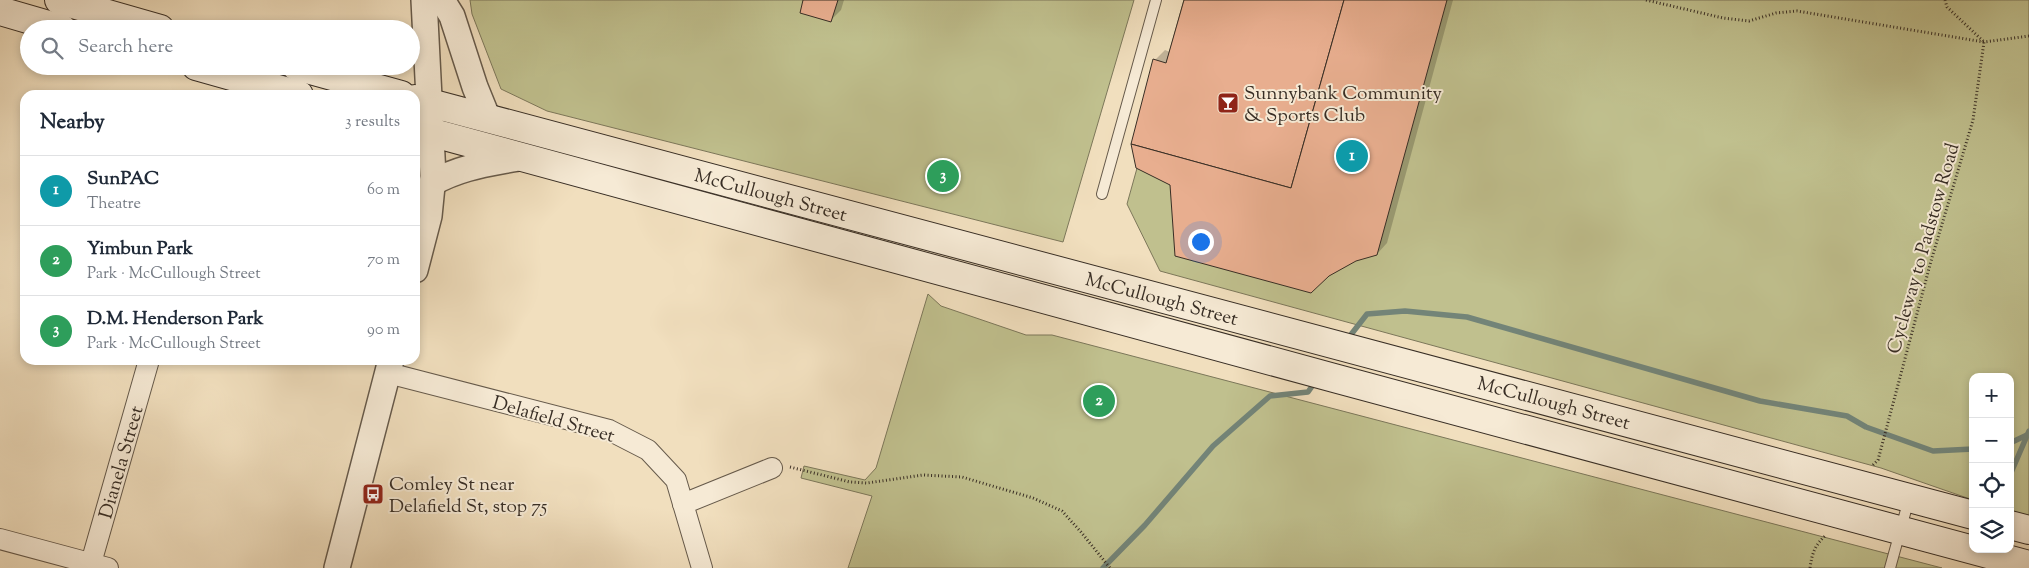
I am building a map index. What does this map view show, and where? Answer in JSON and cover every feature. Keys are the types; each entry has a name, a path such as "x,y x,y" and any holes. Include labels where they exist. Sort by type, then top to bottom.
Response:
{"main road":[{"path":"59,0 129,20"},
{"path":"0,11 31,20"},
{"path":"228,75 281,90"},
{"path":"328,75 383,90"},
{"name":"McCullough Street","path":"422,101 1077,291 1308,371 1852,519 2029,565"},
{"name":"McCullough Street","path":"423,130 523,157 1077,291 1330,342 1962,513"},
{"path":"2014,526 2029,530"}],"street":[{"path":"442,0 452,16 488,119"},
{"path":"420,21 423,130 432,183 429,216 420,251"},
{"path":"432,183 451,172 477,165 523,157"},
{"name":"Dianela Street","path":"100,566 148,365"},
{"path":"337,568 390,367"},
{"name":"Delafield Street","path":"390,367 609,430 648,450 676,480 702,568"},
{"path":"683,504 772,468"},
{"path":"0,539 100,566"}],"lane":[{"path":"1102,194 1156,0"},
{"path":"1890,568 1909,498"}],"path":[{"path":"1646,0 1723,18 1748,21 1776,13 1797,10 1984,42 2029,36"},
{"path":"1945,0 1947,7 1984,42"},
{"name":"Cycleway to Padstow Road","path":"1878,460 1930,261 1973,120 1984,42"},
{"path":"772,468 794,467 834,479 867,483 923,475 962,478 1033,498 1062,511 1110,568"},
{"path":"1810,568 1812,554 1817,543 1830,531 1842,531 1852,519"}],"green space":[{"path":"470,0 1134,0 1063,242 547,111 501,89 472,14"},
{"path":"1184,0 2029,0 2029,518 2014,513 2014,373 1969,373 1969,499 1881,468 1160,271 1127,204"},
{"path":"928,294 941,306 1026,335 1052,335 1942,568 848,568 872,496 801,478 804,466 865,480 876,468"}],"building":[{"path":"803,0 838,0 831,22 800,13"},
{"name":"Sunnybank Community & Sports Club","path":"1184,0 1344,0 1291,188 1131,144 1153,59 1166,63"},
{"path":"1344,0 1447,0 1377,255 1356,261 1329,276 1311,293 1175,256 1170,185 1136,168 1131,144 1291,188"}],"waterway":[{"path":"1346,341 1367,314 1405,311 1467,317 1760,401 1847,416 1866,427 1933,451 1969,449"},
{"path":"1103,568 1145,525 1213,446 1270,396 1308,392 1315,382"},
{"path":"2014,466 2029,431"},
{"path":"2014,441 2027,435"}],"place":[{"name":"Sunnybank Community & Sports Club","path":"1228,103"},
{"name":"SunPAC","path":"1352,156"},
{"name":"D.M. Henderson Park","path":"943,176"},
{"name":"Yimbun Park","path":"1099,401"},
{"name":"Comley St near Delafield St, stop 75","path":"373,494"}]}
